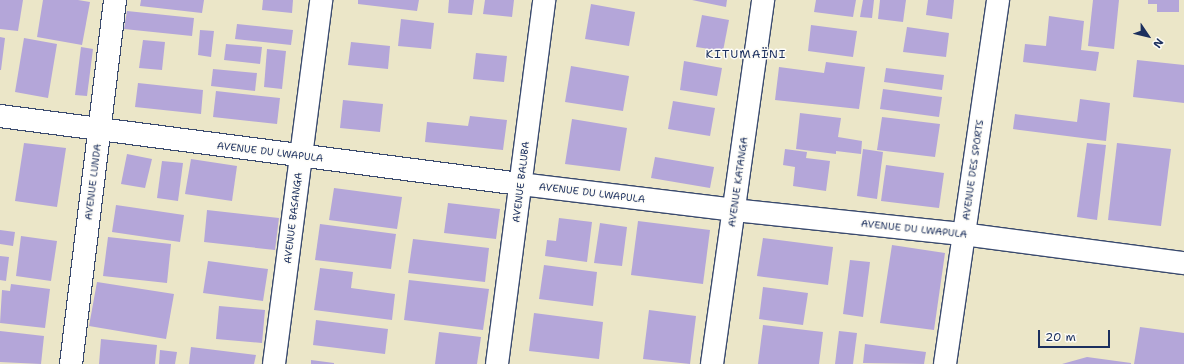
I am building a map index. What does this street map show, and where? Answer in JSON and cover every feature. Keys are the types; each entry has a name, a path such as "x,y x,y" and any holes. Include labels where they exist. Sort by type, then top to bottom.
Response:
{"street":[{"name":"AVENUE LUNDA","path":"71,364 115,0"},
{"name":"AVENUE BASANGA","path":"274,364 321,0"},
{"name":"AVENUE BALUBA","path":"497,364 544,0"},
{"name":"AVENUE KATANGA","path":"712,364 763,0"},
{"name":"AVENUE DES SPORTS","path":"945,364 998,0"},
{"name":"AVENUE DU LWAPULA","path":"0,116 520,184 734,210 963,234 1184,263"}],"building":[{"path":"0,0 23,0 18,31 0,29"},
{"path":"43,0 78,0 90,2 82,45 37,37"},
{"path":"141,0 204,0 202,13 140,6"},
{"path":"263,0 293,0 292,13 262,10"},
{"path":"358,0 419,0 417,11 358,4"},
{"path":"449,0 474,0 472,15 448,13"},
{"path":"485,0 514,0 512,17 483,14"},
{"path":"692,0 727,0 726,7"},
{"path":"816,0 856,0 853,17 814,12"},
{"path":"863,0 874,0 872,18 860,17"},
{"path":"880,0 906,0 903,22 878,19"},
{"path":"928,0 954,0 952,19 926,15"},
{"path":"1093,0 1119,0 1114,49 1088,46"},
{"path":"1148,0 1179,0 1179,12 1157,12 1157,4 1148,4"},
{"path":"591,4 635,12 629,46 585,39"},
{"path":"127,11 194,18 192,36 124,29"},
{"path":"702,15 729,20 723,51 696,47"},
{"path":"1049,16 1084,21 1081,50 1099,52 1096,71 1023,62 1025,44 1046,46"},
{"path":"401,19 434,23 431,49 398,46"},
{"path":"237,24 293,30 291,45 235,39"},
{"path":"811,25 857,31 853,57 808,51"},
{"path":"907,27 949,33 946,57 903,52"},
{"path":"200,30 214,31 211,57 198,55"},
{"path":"0,37 5,38 1,70 0,70"},
{"path":"24,38 57,44 48,98 15,92"},
{"path":"143,40 165,42 162,70 139,68"},
{"path":"351,42 390,46 388,69 348,65"},
{"path":"226,44 262,47 260,64 224,60"},
{"path":"81,47 93,49 87,96 75,95"},
{"path":"267,49 286,51 282,89 264,87"},
{"path":"476,53 507,56 504,82 473,79"},
{"path":"1137,60 1184,65 1184,103 1133,97"},
{"path":"684,61 722,68 717,96 680,90"},
{"path":"826,62 865,67 859,109 775,100 779,67 824,73"},
{"path":"571,66 629,76 623,111 565,102"},
{"path":"886,68 944,75 942,90 884,82"},
{"path":"213,69 257,73 255,91 211,86"},
{"path":"138,83 203,90 201,114 135,107"},
{"path":"883,89 942,97 939,117 880,109"},
{"path":"216,91 280,98 277,124 213,117"},
{"path":"1080,99 1110,103 1106,141 1013,129 1015,114 1077,122"},
{"path":"343,100 383,104 380,132 340,128"},
{"path":"673,101 715,108 710,136 668,129"},
{"path":"800,113 841,118 838,137 862,141 861,154 836,151 836,154 796,149"},
{"path":"470,116 507,120 503,150 425,142 427,122 468,126"},
{"path":"882,117 940,124 935,157 877,150"},
{"path":"572,119 627,128 620,171 565,164"},
{"path":"24,143 66,148 57,207 15,201"},
{"path":"1087,143 1106,145 1097,220 1077,217"},
{"path":"1117,143 1171,149 1161,226 1108,220"},
{"path":"785,149 807,152 806,158 830,161 826,191 793,186 795,167 783,165"},
{"path":"863,149 883,152 877,199 857,196"},
{"path":"127,154 152,159 145,188 121,184"},
{"path":"655,157 714,167 710,188 651,178"},
{"path":"191,159 237,166 232,201 185,194"},
{"path":"162,161 183,163 178,201 157,198"},
{"path":"886,165 944,173 939,208 881,201"},
{"path":"334,188 402,197 397,229 329,220"},
{"path":"448,203 500,209 496,239 444,233"},
{"path":"116,205 184,215 180,242 112,232"},
{"path":"207,210 279,218 275,250 204,242"},
{"path":"559,218 592,222 587,262 545,256 547,240 556,241"},
{"path":"638,221 710,230 703,284 631,275"},
{"path":"600,223 627,227 622,266 594,263"},
{"path":"320,224 396,234 391,269 315,260"},
{"path":"0,230 15,232 13,246 0,244"},
{"path":"21,236 57,241 51,281 16,276"},
{"path":"108,237 171,244 167,283 103,276"},
{"path":"763,238 833,247 828,285 757,276"},
{"path":"413,239 489,248 485,282 408,273"},
{"path":"892,245 945,253 934,330 880,323"},
{"path":"0,256 9,257 6,281 0,280"},
{"path":"850,260 870,262 863,317 843,314"},
{"path":"208,261 268,269 263,301 203,293"},
{"path":"544,265 597,272 593,306 539,299"},
{"path":"320,268 353,272 351,288 395,294 392,320 314,310"},
{"path":"409,280 489,289 483,330 404,320"},
{"path":"97,282 174,294 166,339 89,326"},
{"path":"11,284 50,289 45,328 0,323 2,290 10,291"},
{"path":"763,287 808,293 803,325 759,319"},
{"path":"219,306 265,310 262,343 216,339"},
{"path":"649,310 696,316 690,364 643,359"},
{"path":"534,313 603,322 599,359 529,351"},
{"path":"316,320 388,329 385,354 313,345"},
{"path":"763,325 823,332 819,364 758,364"},
{"path":"1140,327 1184,333 1184,364 1134,364"},
{"path":"0,331 44,336 41,364 0,362"},
{"path":"839,331 857,333 853,364 835,364"},
{"path":"439,332 481,337 477,364 435,364"},
{"path":"101,339 157,345 155,364 99,364"},
{"path":"865,344 926,352 924,364 863,363"},
{"path":"191,347 256,355 254,364 189,364"},
{"path":"160,350 177,352 175,364 159,364"},
{"path":"1087,357 1131,363 1131,364 1062,364"},
{"path":"311,360 334,363 334,364 311,364"}],"district":[{"name":"KITUMAÏNI","path":"746,55"}]}
